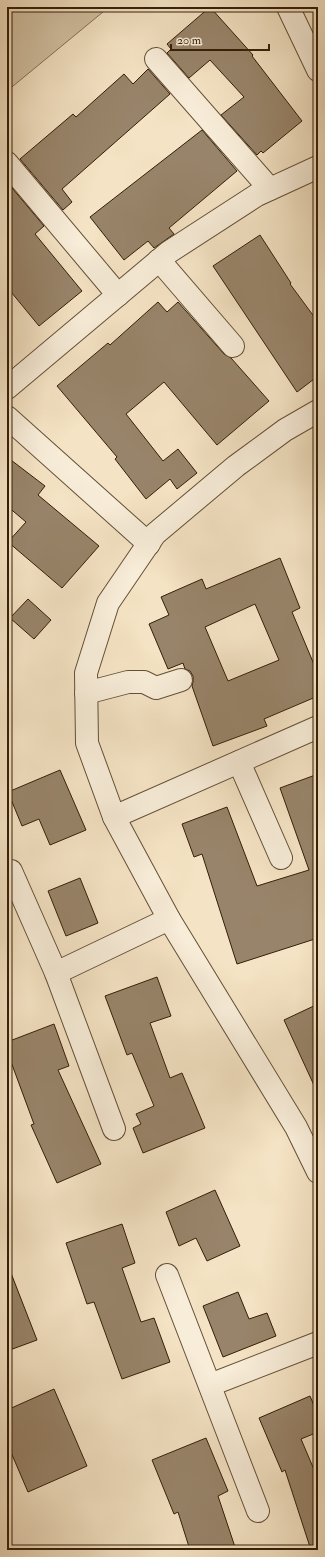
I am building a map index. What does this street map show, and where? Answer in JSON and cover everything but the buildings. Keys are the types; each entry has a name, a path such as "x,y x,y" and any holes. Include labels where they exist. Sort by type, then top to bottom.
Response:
{"lane":[{"path":"288,7 318,70"},
{"path":"156,59 270,189"},
{"path":"7,163 118,295"},
{"path":"7,388 168,252 257,194 318,167"},
{"path":"159,260 233,346"},
{"path":"318,411 285,430 236,466 155,534 108,603 86,674 87,742 114,817 169,919 296,1127 318,1172"},
{"path":"7,417 149,544"},
{"path":"86,693 128,682 144,682 156,688 181,680"},
{"path":"114,817 318,727"},
{"path":"239,762 281,858"},
{"path":"11,871 56,973 114,1129"},
{"path":"56,973 169,919"},
{"path":"168,1275 258,1511"},
{"path":"210,1385 318,1343"}],"shaded area":[{"path":"7,7 109,7 7,91"}]}
